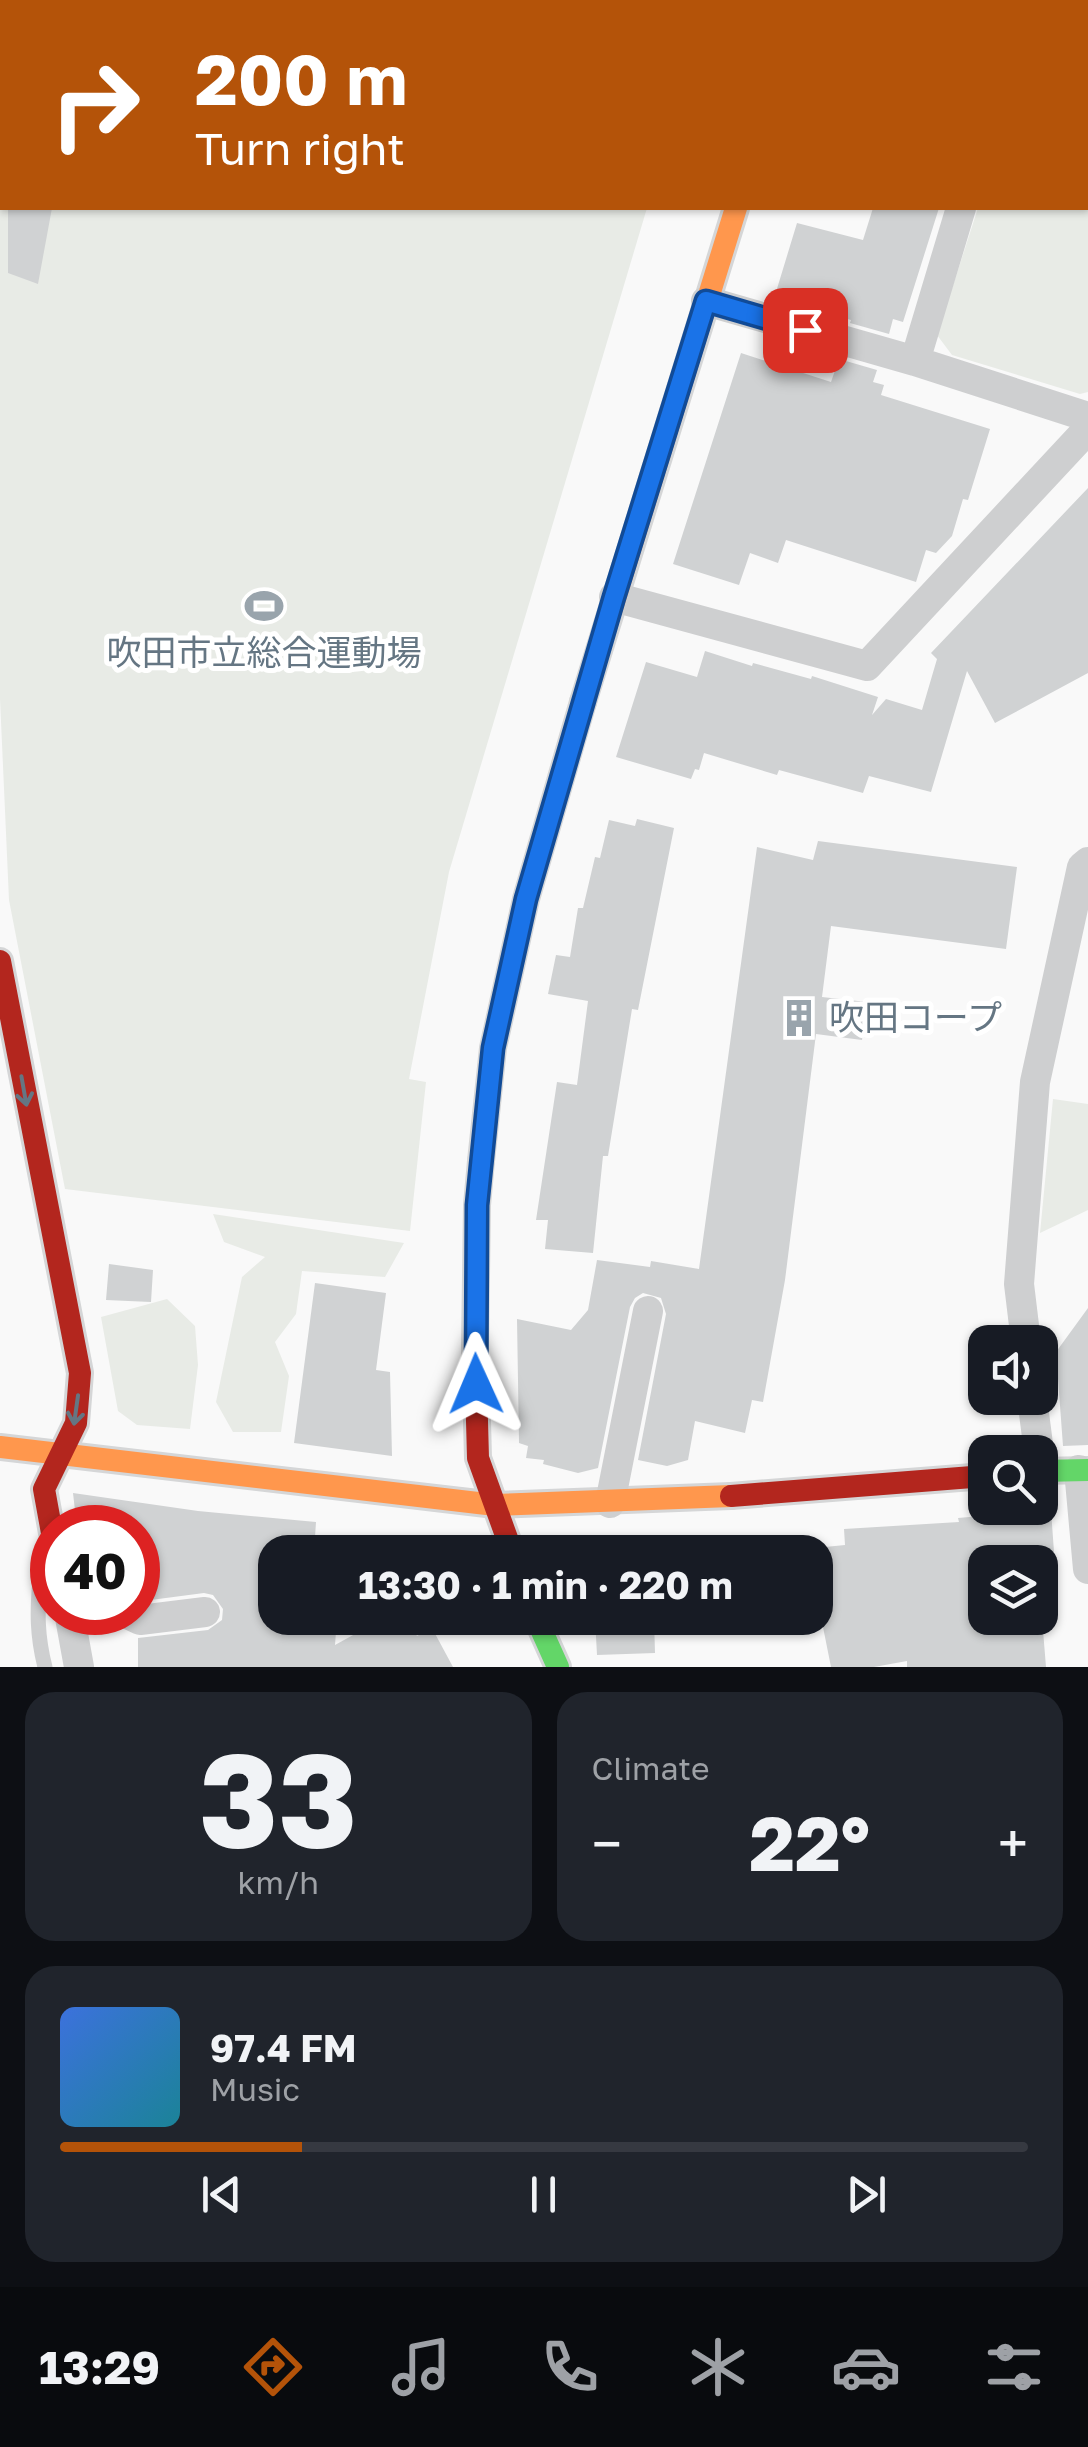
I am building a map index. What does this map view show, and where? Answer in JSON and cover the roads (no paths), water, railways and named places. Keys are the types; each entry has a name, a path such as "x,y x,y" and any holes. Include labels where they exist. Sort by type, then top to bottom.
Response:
{"street":[{"path":"506,1535 478,1458 475,1347 477,1205 493,1048 526,899 614,597 735,210"},
{"path":"915,360 960,210"},
{"path":"706,301 915,360 1088,417"},
{"path":"614,597 867,666 1088,429"},
{"path":"1024,1325 1018,1284 1036,1082 1082,867 1088,862"},
{"path":"0,961 80,1373 76,1423 44,1489 47,1505"},
{"path":"610,1503 648,1311"},
{"path":"0,1446 495,1505 697,1499 968,1477"},
{"path":"1058,1466 1084,1470 1088,1570"},
{"path":"160,1618 205,1612"},
{"path":"73,1635 80,1667"},
{"path":"544,1635 558,1667"}],"lane":[{"path":"37,1635 45,1667"}],"place":[{"name":"吹田市立総合運動場","path":"264,606"},
{"name":"吹田コープ","path":"799,1018"}]}
